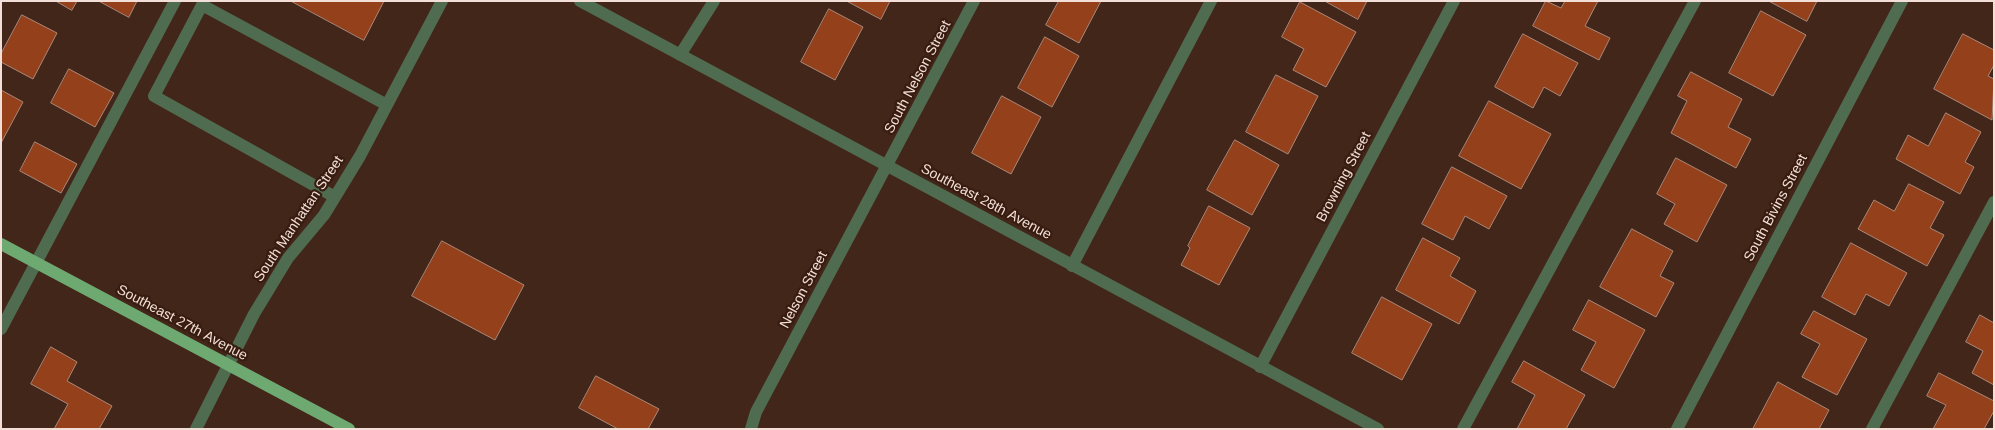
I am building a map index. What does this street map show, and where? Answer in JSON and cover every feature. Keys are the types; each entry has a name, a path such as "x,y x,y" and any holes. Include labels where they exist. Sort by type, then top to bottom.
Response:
{"main road":[{"name":"Southeast 27th Avenue","path":"1,244 349,429"}],"street":[{"path":"1,329 175,1"},
{"name":"South Manhattan Street","path":"196,429 230,366 254,314 288,258 324,215 360,156 442,1"},
{"name":"Southeast 28th Avenue","path":"580,1 1378,429"},
{"path":"680,55 714,1"},
{"name":"South Nelson Street","path":"888,166 974,1"},
{"path":"1072,266 1211,1"},
{"name":"Browning Street","path":"1260,367 1454,1"},
{"path":"1463,429 1695,1"},
{"name":"South Bivins Street","path":"1677,429 1902,1"},
{"path":"335,197 154,96 202,5 387,105"},
{"name":"Nelson Street","path":"751,429 756,412 888,166"},
{"path":"1872,429 1994,202"}],"building":[{"path":"56,1 77,1 72,10"},
{"path":"99,1 137,1 129,17"},
{"path":"291,1 384,1 364,40"},
{"path":"847,1 890,1 881,19"},
{"path":"1059,1 1101,1 1079,43 1046,25"},
{"path":"1325,1 1367,1 1358,19"},
{"path":"1546,1 1561,8 1565,1 1598,1 1585,26 1610,38 1599,60 1533,26"},
{"path":"1769,1 1817,1 1807,21"},
{"path":"1300,2 1356,32 1326,87 1293,70 1304,49 1282,37"},
{"path":"829,9 863,27 835,80 801,62"},
{"path":"1761,11 1806,35 1773,96 1729,73"},
{"path":"22,15 57,33 33,79 1,62 1,54"},
{"path":"1523,34 1578,63 1560,96 1544,87 1533,108 1495,87"},
{"path":"1963,34 1994,50 1994,65 1988,76 1994,79 1992,120 1934,89"},
{"path":"1045,37 1079,56 1052,107 1018,88"},
{"path":"69,69 114,93 95,127 51,103"},
{"path":"1691,72 1742,99 1728,127 1751,139 1736,168 1671,133 1687,101 1678,96"},
{"path":"1276,75 1318,96 1288,154 1246,132"},
{"path":"1,90 23,102 1,143"},
{"path":"1002,96 1041,117 1011,174 972,153"},
{"path":"1489,101 1551,134 1521,189 1459,156"},
{"path":"1946,113 1981,132 1965,162 1974,167 1960,194 1896,159 1908,135 1928,146"},
{"path":"1235,140 1279,165 1252,215 1207,190"},
{"path":"35,142 77,164 61,193 20,171"},
{"path":"1676,158 1727,185 1697,242 1664,224 1675,204 1657,194"},
{"path":"1452,167 1507,196 1489,229 1465,216 1453,240 1422,224"},
{"path":"1909,184 1944,202 1930,228 1944,235 1927,266 1858,229 1874,200 1894,211"},
{"path":"1209,206 1250,228 1219,285 1181,265 1190,248 1188,246"},
{"path":"1632,229 1673,251 1660,276 1674,283 1656,317 1600,287"},
{"path":"1423,238 1460,258 1450,276 1476,291 1459,324 1396,290"},
{"path":"442,241 524,285 495,340 412,296"},
{"path":"1851,243 1907,273 1889,306 1866,294 1855,315 1822,297"},
{"path":"1382,297 1432,324 1402,380 1352,353"},
{"path":"1589,300 1645,330 1614,388 1581,370 1596,342 1573,330"},
{"path":"1814,311 1867,339 1837,395 1802,377 1820,344 1801,334"},
{"path":"1980,315 1994,323 1994,385 1972,373 1983,351 1966,342"},
{"path":"51,347 77,362 67,381 112,406 99,429 54,429 68,404 31,384"},
{"path":"1524,361 1585,395 1566,429 1517,429 1535,395 1512,382"},
{"path":"1939,373 1994,401 1994,411 1984,429 1933,429 1946,405 1927,396"},
{"path":"596,376 659,409 648,429 618,429 579,408"},
{"path":"1778,382 1829,410 1819,429 1753,429"}]}
